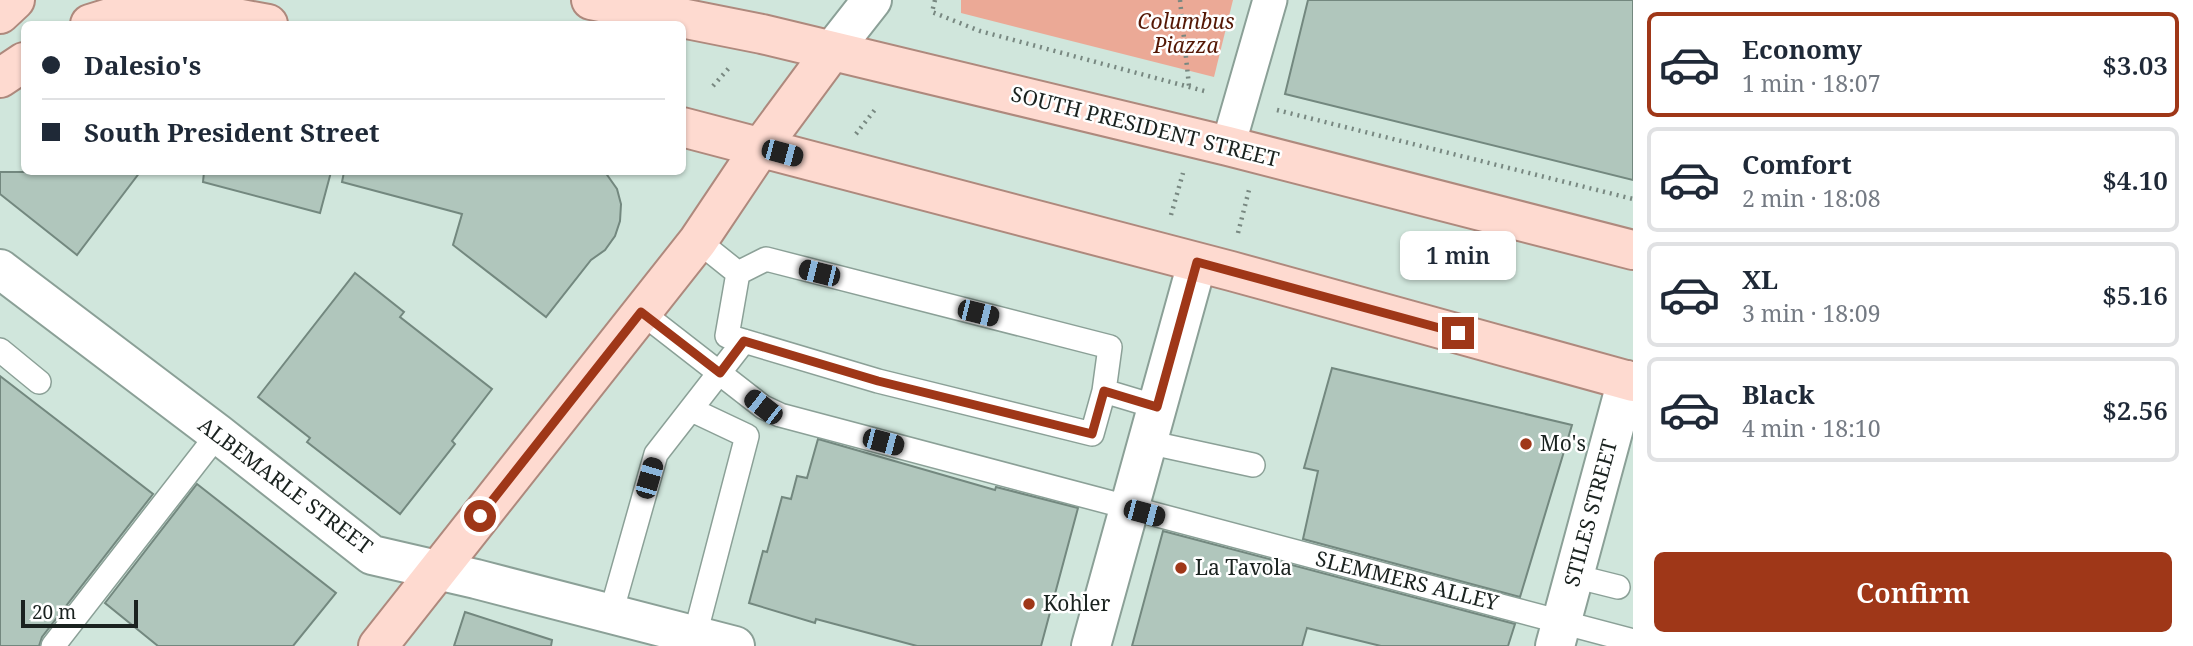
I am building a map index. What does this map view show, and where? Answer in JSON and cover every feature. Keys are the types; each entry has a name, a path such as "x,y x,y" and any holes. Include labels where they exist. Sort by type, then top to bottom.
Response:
{"main road":[{"path":"0,14 15,0"},
{"path":"139,0 250,21"},
{"name":"SOUTH PRESIDENT STREET","path":"591,0 646,6 731,26 1228,146 1633,250"},
{"path":"100,21 135,10 177,9"},
{"path":"378,646 698,241 761,147 832,51"},
{"path":"0,78 21,64"},
{"path":"686,128 1197,262 1630,381"}],"street":[{"path":"832,51 872,0"},
{"path":"1228,146 1270,0"},
{"path":"1091,646 1197,262"},
{"name":"ALBEMARLE STREET","path":"0,269 372,555 438,570 623,626 695,635 735,646"},
{"name":"STILES STREET","path":"1558,633 1630,381"}],"lane":[{"path":"698,241 738,273"},
{"path":"766,259 1111,347 1104,391 1092,434 878,381 727,336 738,273 766,259"},
{"name":"SLEMMERS ALLEY","path":"641,312 763,407 779,415 1129,509 1558,633 1633,641"},
{"path":"623,626 656,454 744,341"},
{"path":"0,351 39,382"},
{"path":"1104,391 1152,424 1253,465"},
{"path":"692,410 747,436 695,635"},
{"path":"53,646 218,434"},
{"path":"1574,576 1618,587"}],"path":[{"path":"1180,0 1189,86"},
{"path":"853,137 877,107"},
{"path":"1170,218 1185,164"},
{"path":"1238,233 1252,180"}],"green space":[{"name":"Columbus Piazza","path":"961,0 1233,0 1214,77 961,13"}],"building":[{"path":"1308,0 1633,0 1633,180 1285,94"},
{"path":"0,172 21,172 21,175 138,175 77,255 0,194"},
{"path":"204,175 330,175 320,213 203,182"},
{"path":"343,175 607,175 617,189 621,204 620,221 615,236 605,250 591,260 546,317 453,245 462,214 342,182"},
{"path":"355,273 404,312 400,317 492,389 452,441 455,444 400,514 307,442 310,438 258,397"},
{"path":"1332,368 1572,425 1520,597 1303,539 1318,471 1304,468"},
{"path":"0,376 153,494 42,637 39,646 0,646"},
{"path":"818,439 995,490 996,487 1078,508 1041,646 917,646 816,619 815,623 749,603 782,497 791,499 797,476 807,478"},
{"path":"197,484 336,593 293,646 158,646 105,603"},
{"path":"1163,531 1515,624 1508,646 1381,646 1307,628 1302,646 1132,646"},
{"path":"465,612 552,640 551,646 454,646"}],"place":[{"name":"Mo's","path":"1526,444"},
{"name":"La Tavola","path":"1181,568"},
{"name":"Kohler","path":"1029,604"}],"route":[{"path":"480,516 641,312 720,373 744,341 878,381 1092,434 1104,391 1157,407 1197,262 1458,333"}]}
